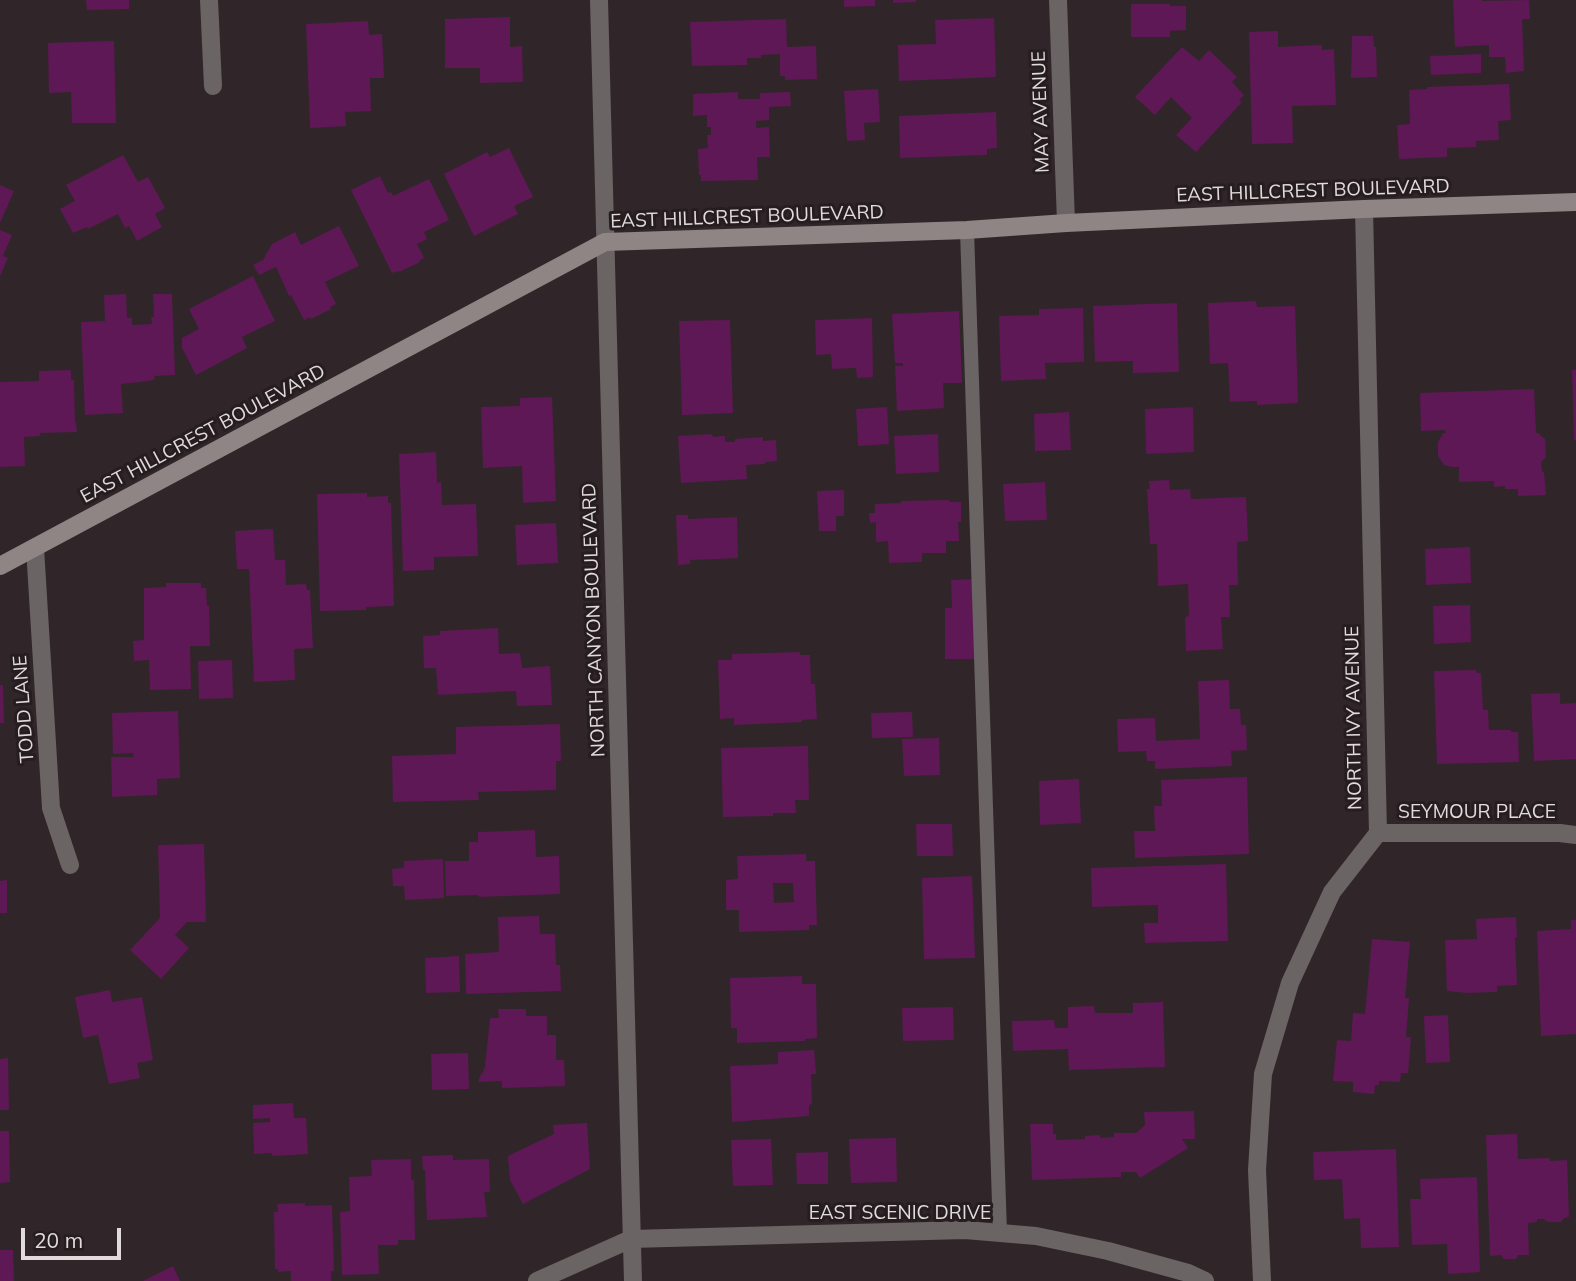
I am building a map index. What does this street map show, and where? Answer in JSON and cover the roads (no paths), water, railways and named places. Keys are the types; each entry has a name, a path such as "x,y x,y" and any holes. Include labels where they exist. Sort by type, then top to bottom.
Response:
{"street":[{"path":"209,0 213,86"},
{"name":"NORTH CANYON BOULEVARD","path":"599,0 633,1281"},
{"name":"MAY AVENUE","path":"1058,0 1066,223"},
{"name":"EAST HILLCREST BOULEVARD","path":"0,566 605,242 1576,202"},
{"name":"NORTH IVY AVENUE","path":"1262,1281 1257,1170 1264,1074 1290,983 1332,892 1378,832 1364,209"},
{"name":"TODD LANE","path":"35,548 51,808 69,865"},
{"name":"SEYMOUR PLACE","path":"1378,832 1576,835"},
{"name":"EAST SCENIC DRIVE","path":"631,1239 965,1230 1037,1236 1108,1251 1188,1273 1205,1281"},
{"path":"537,1281 631,1239"}],"lane":[{"path":"967,229 1000,1233"}]}
